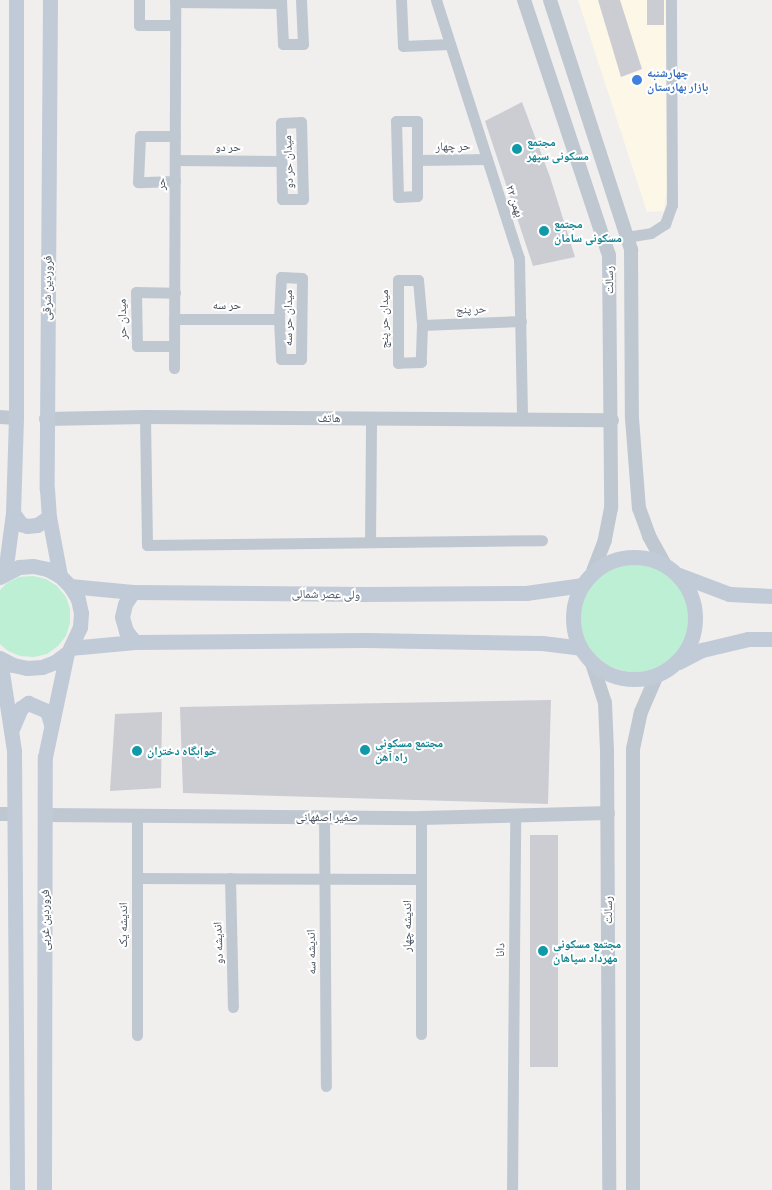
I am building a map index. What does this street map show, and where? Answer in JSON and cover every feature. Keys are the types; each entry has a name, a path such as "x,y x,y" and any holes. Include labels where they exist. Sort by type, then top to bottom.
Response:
{"main road":[{"path":"3,575 13,513 16,418 16,0"},
{"name":"فروردین شرقی","path":"50,0 46,419 49,517 65,581 78,599 81,613 80,627 68,650"},
{"path":"13,513 21,524 27,526 37,525 49,517"},
{"path":"772,596 729,594 679,575 664,563 646,557 627,556 609,561 593,571 582,585 574,605 573,628 581,648 592,663 606,673 623,678 640,679 657,675 702,650 748,639 772,639"},
{"name":"ولی عصر شمالی","path":"3,575 18,567 33,566 47,569 65,581 133,592 526,593 582,585"},
{"path":"672,667 685,652 694,626 695,612 690,592 679,575"},
{"path":"133,592 125,604 122,617 126,631 135,642"},
{"path":"0,658 20,667 42,667 55,662 68,650 135,642 375,640 542,643 581,648"},
{"name":"فروردین غربی","path":"44,1190 45,757 68,650"},
{"path":"0,658 14,751 7,814 17,1190"},
{"path":"11,730 21,708 28,703 47,711 51,724"},
{"path":"17,1145 44,1144"}],"street":[{"path":"139,0 139,25 176,25"},
{"path":"175,1 281,2 283,44 304,44 301,0"},
{"path":"401,0 403,46 450,44"},
{"name":"۲۲ بهمن","path":"436,0 519,258 522,418"},
{"name":"رسالت","path":"524,0 609,256 612,508 605,540 593,571"},
{"name":"رسالت","path":"550,0 631,250 632,418 640,508 649,536 664,563"},
{"path":"626,237 650,233 664,224 672,205 671,0"},
{"name":"حر","path":"174,368 175,1"},
{"path":"417,120 418,160 417,196 398,197 396,121 417,120"},
{"name":"میدان حر دو","path":"301,122 303,199 282,199 280,161 281,123 301,122"},
{"path":"175,136 140,136 138,182 175,181"},
{"name":"حر چهار","path":"418,160 488,159"},
{"name":"حر دو","path":"175,160 280,161"},
{"name":"میدان حر سه","path":"281,278 302,278 301,359 281,358 279,319 281,278"},
{"name":"میدان حر پنج","path":"398,280 418,280 422,325 421,362 398,363 398,280"},
{"name":"میدان حر","path":"174,293 136,292 136,346 174,346"},
{"name":"حر سه","path":"174,318 279,319"},
{"name":"حر پنج","path":"422,325 521,321"},
{"path":"145,417 147,545 542,540"},
{"name":"هاتف","path":"46,419 145,417 612,420"},
{"path":"0,418 16,418"},
{"path":"370,542 371,418"},
{"name":"رسالت","path":"592,663 605,703 608,813 608,1190"},
{"name":"رسالت","path":"633,1190 632,749 641,712 657,675"},
{"name":"صغیر اصفهانی","path":"45,815 421,818 608,813"},
{"name":"اندیشه یک","path":"137,816 137,1035"},
{"name":"دانا","path":"512,1190 515,816"},
{"name":"اندیشه سه","path":"324,817 326,1086"},
{"name":"اندیشه چهار","path":"421,818 421,1034"},
{"path":"137,878 421,879"},
{"name":"اندیشه دو","path":"230,878 234,1007"}],"shaded area":[{"name":"چهارشنبه بازار بهارستان","path":"578,0 669,0 671,160 664,211 647,212"}],"green space":[{"path":"635,562 656,566 674,578 686,596 690,617 686,638 674,656 656,668 635,672 614,668 596,656 584,638 580,617 584,596 596,578 614,566"},
{"path":"33,576 46,579 57,586 66,597 70,609 70,623 66,636 58,646 47,654 34,657 20,656 8,651 0,644 0,590 7,583 19,577"}],"building":[{"path":"598,0 620,0 642,69 621,77"},
{"path":"647,0 664,0 664,25 647,25"},
{"path":"522,102 550,177 575,257 533,266 485,121"},
{"name":"مجتمع مسکونی راه آهن","path":"551,700 548,804 183,793 180,707"},
{"name":"خوابگاه دختران","path":"162,712 161,788 110,791 115,714"},
{"name":"مجتمع مسکونی مهرداد سپاهان","path":"530,835 558,835 558,1067 530,1067"}],"place":[{"name":"چهارشنبه بازار بهارستان","path":"637,80"},
{"name":"مجتمع مسکونی سپهر","path":"517,149"},
{"name":"مجتمع مسکونی سامان","path":"544,231"},
{"name":"مجتمع مسکونی راه آهن","path":"365,750"},
{"name":"خوابگاه دختران","path":"137,751"},
{"name":"مجتمع مسکونی مهرداد سپاهان","path":"543,951"}]}
